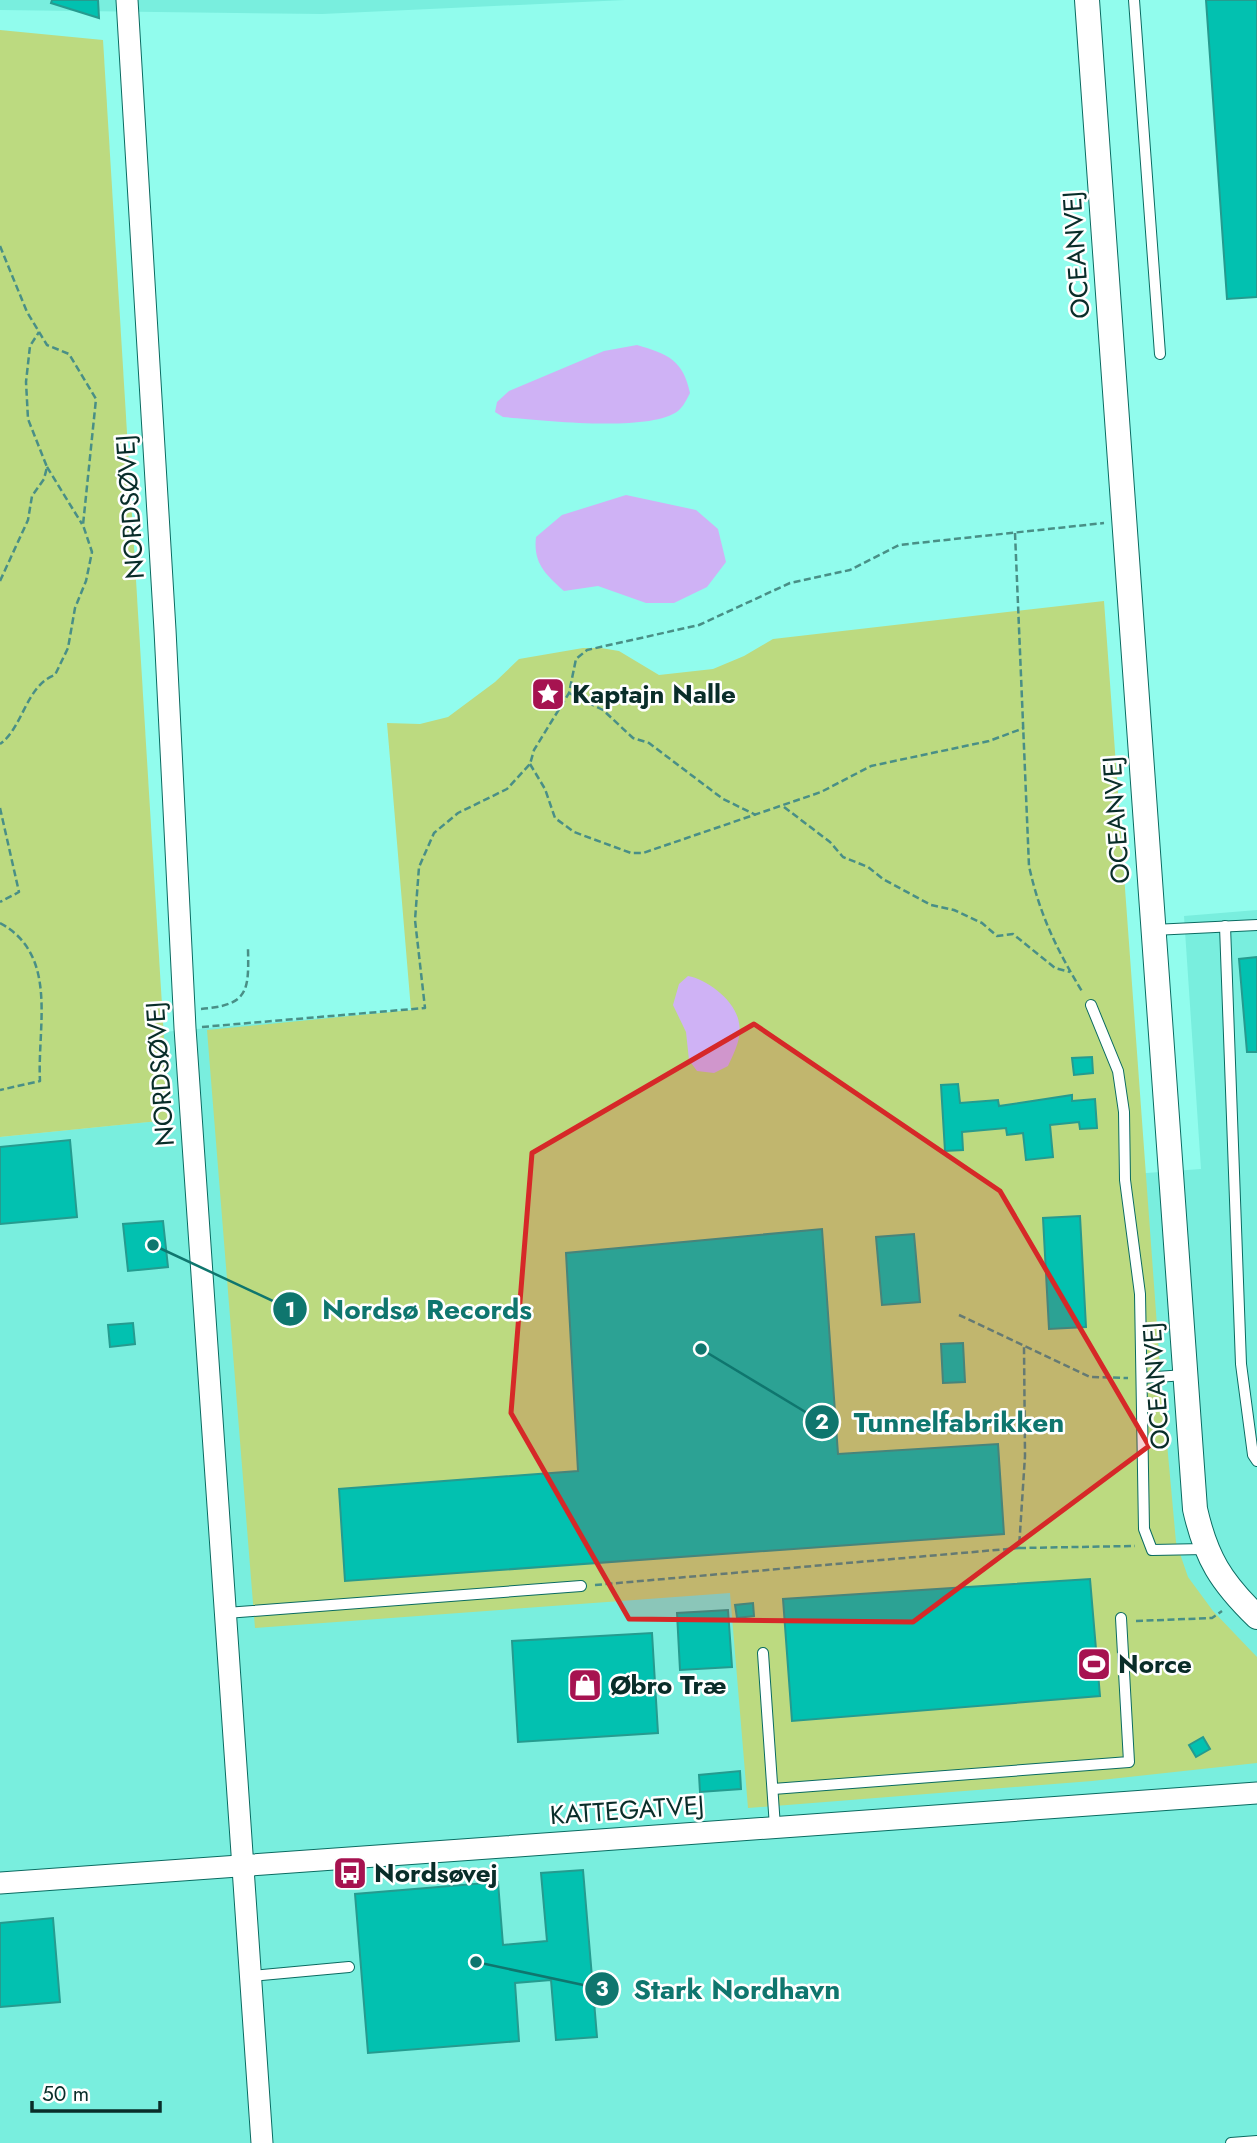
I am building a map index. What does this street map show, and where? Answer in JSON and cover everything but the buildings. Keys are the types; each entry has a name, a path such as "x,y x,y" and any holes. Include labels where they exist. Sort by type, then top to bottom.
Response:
{"street":[{"name":"NORDSØVEJ","path":"127,0 165,631 185,1020 262,2143"},
{"name":"OCEANVEJ","path":"1087,0 1195,1509 1209,1560 1239,1599 1257,1617"},
{"name":"KATTEGATVEJ","path":"0,1882 1257,1793"}],"lane":[{"path":"1135,0 1160,354"},
{"path":"1153,930 1257,925"},
{"path":"1225,926 1241,1364 1253,1455 1257,1461"},
{"path":"1091,1005 1107,1038 1119,1079 1126,1147 1125,1180 1140,1294 1144,1529 1147,1544 1152,1550 1167,1552 1205,1549"},
{"path":"1142,1378 1185,1375"},
{"path":"226,1613 581,1586"},
{"path":"773,1789 1129,1762 1121,1620"},
{"path":"763,1653 775,1827"},
{"path":"251,1976 349,1967"},
{"path":"1231,2143 1257,2141"}],"path":[{"path":"0,246 27,312 47,345 69,354 96,399 83,525"},
{"path":"0,744 8,739 25,704 47,678 55,675 68,648 75,608 86,582 92,552 83,525 47,467 28,419 26,382 30,346 39,332"},
{"path":"0,581 28,520 32,496 44,479 47,467"},
{"path":"185,1020 425,1007 415,920 419,867 434,833 458,813 508,789 530,764 534,750 569,693 576,659 587,650 699,625 790,583 850,570 900,545 1125,521"},
{"path":"1015,533 1030,866 1038,906 1053,943 1091,1005"},
{"path":"569,693 603,710 633,738 649,743 723,799 756,815"},
{"path":"530,764 545,789 555,818 575,832 631,853 643,853 821,792 871,766 989,741 1024,728"},
{"path":"783,806 830,842 843,857 868,867 883,879 931,905 954,910 982,923 997,936 1013,934 1055,968 1070,972"},
{"path":"0,808 19,892 0,902"},
{"path":"0,923 26,941 44,995 38,1044 40,1081 0,1090"},
{"path":"185,1020 241,998 249,985 248,949"},
{"path":"959,1315 1090,1377 1142,1378"},
{"path":"1019,1548 1025,1456 1024,1347"},
{"path":"581,1586 1019,1548 1123,1549 1147,1544"},
{"path":"1121,1620 1212,1618 1239,1599"}],"highlighted area":[{"path":"754,1024 1000,1191 1149,1446 913,1622 629,1619 511,1413 532,1153"}],"shaded area":[{"path":"0,0 625,0 322,14 0,10"},
{"path":"0,30 103,40 169,1120 0,1137"},
{"path":"637,345 666,355 683,373 690,393 678,411 664,418 620,423 503,417 495,412 497,402 509,391 604,351"},
{"path":"626,495 696,510 718,529 726,562 707,587 674,603 646,603 598,586 564,591 546,573 536,554 536,537 562,515"},
{"path":"1104,601 1160,1367 1176,1542 1188,1577 1213,1611 1257,1657 1257,1763 1092,1781 748,1808 730,1593 255,1628 207,1030 411,1010 387,723 420,724 448,717 495,682 519,659 583,648 619,651 659,675 713,669 744,656 773,639"},
{"path":"1257,910 1257,2143 0,2143 0,1137 168,1120 163,1032 412,1010 1133,1174 1201,1169 1184,916"},
{"path":"688,976 720,992 737,1015 740,1029 735,1051 728,1066 714,1073 697,1071 689,1060 686,1032 673,1005 679,984"}],"place":[{"name":"Kaptajn Nalle","path":"548,694"},
{"name":"Nordsø Records","path":"153,1245"},
{"name":"Tunnelfabrikken","path":"701,1349"},
{"name":"Norce","path":"1094,1664"},
{"name":"Øbro Træ","path":"585,1685"},
{"name":"Nordsøvej","path":"350,1873"},
{"name":"Stark Nordhavn","path":"476,1962"}]}
